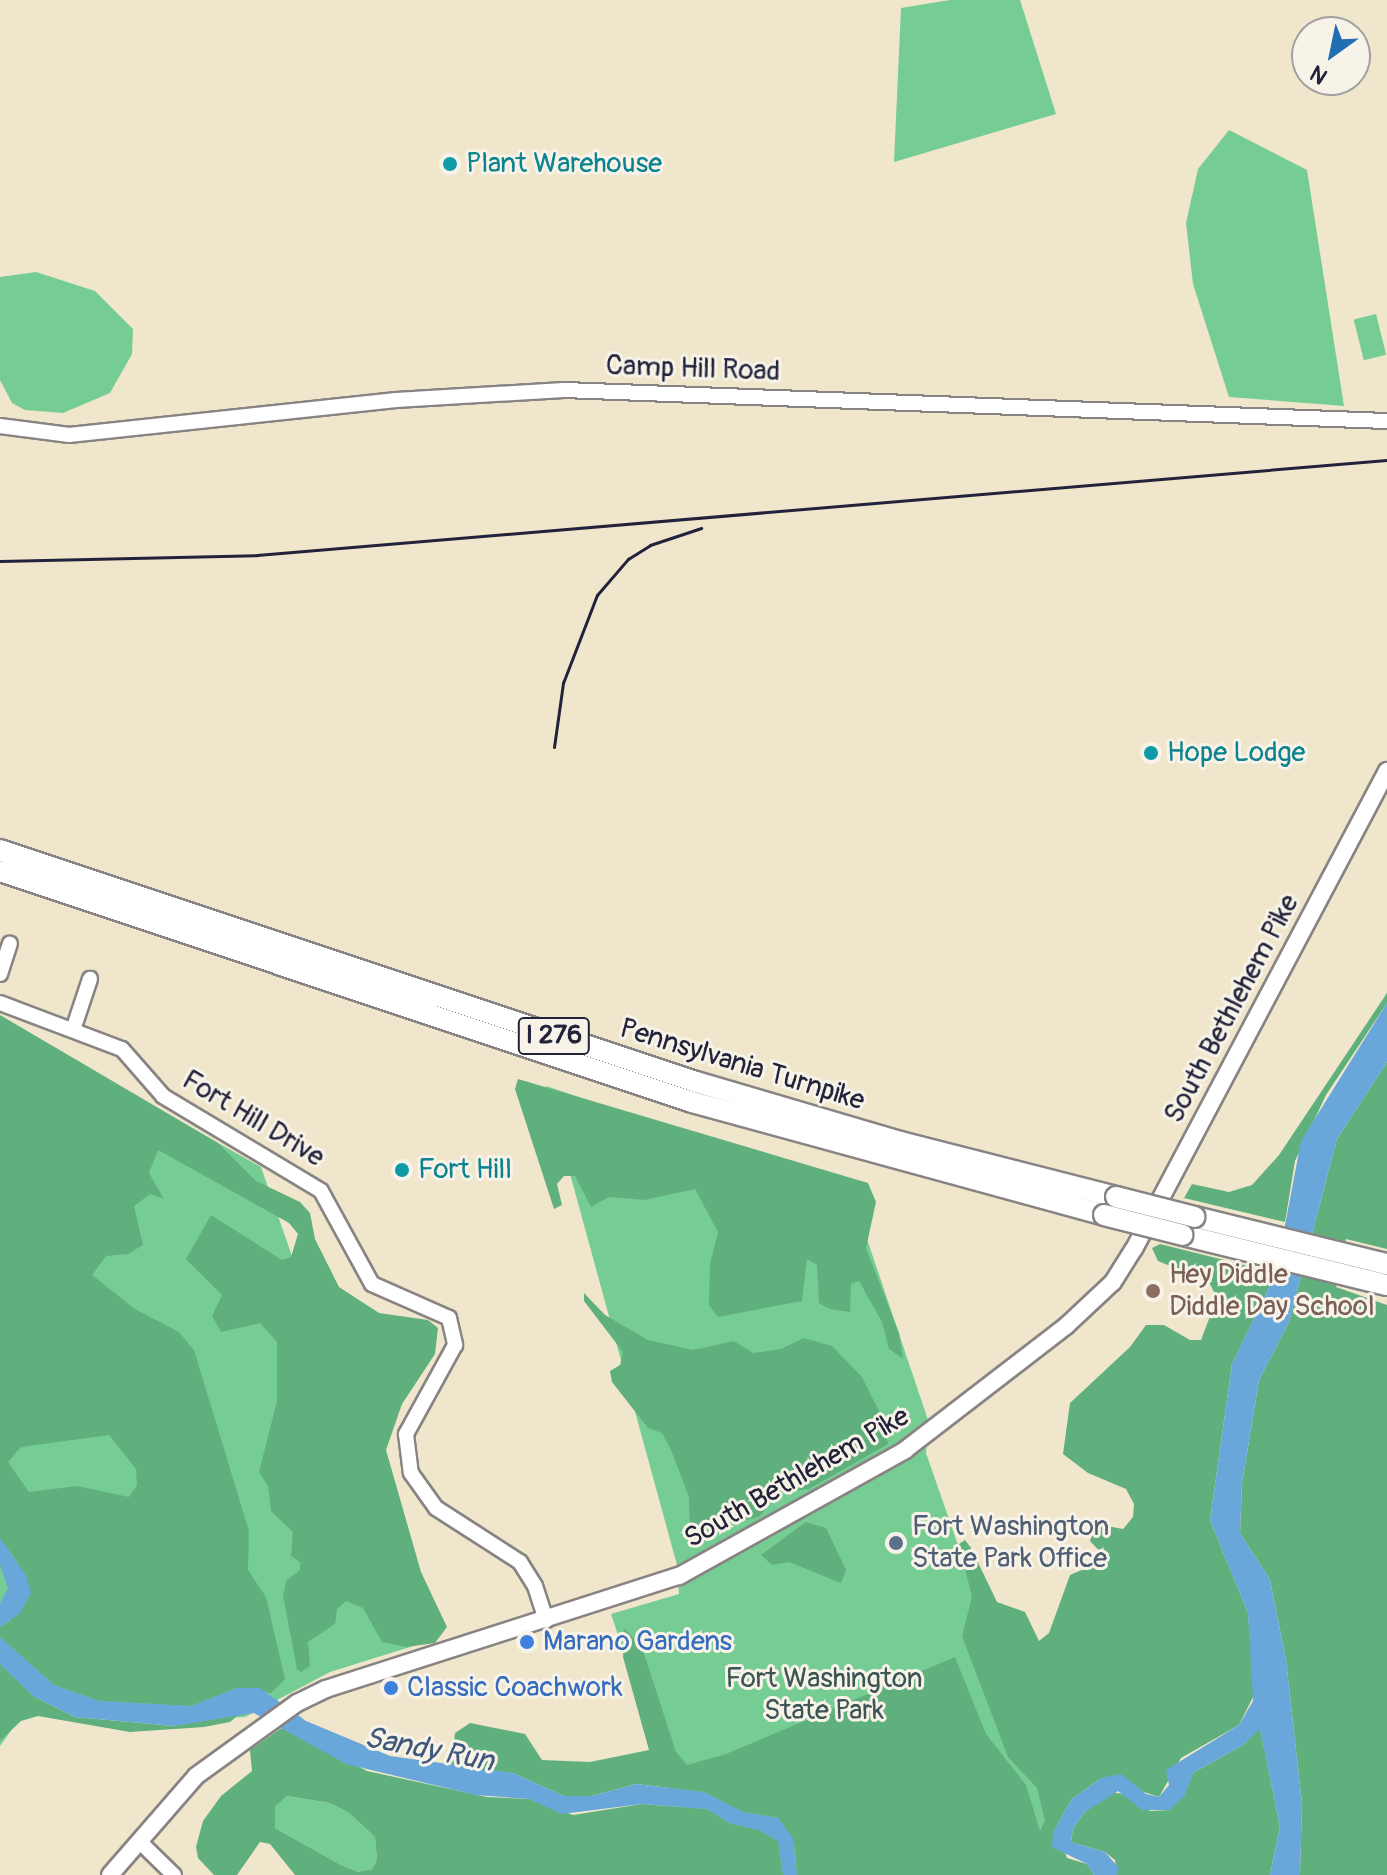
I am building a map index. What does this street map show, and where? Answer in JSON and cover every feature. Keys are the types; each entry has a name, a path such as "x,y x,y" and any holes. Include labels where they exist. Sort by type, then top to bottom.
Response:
{"highway":[{"name":"Pennsylvania Turnpike","path":"0,850 711,1087 900,1142 1195,1217 1247,1240"},
{"name":"Pennsylvania Turnpike","path":"0,871 692,1102 1183,1235 1247,1240 1358,1268 1387,1285"},
{"name":"Pennsylvania Turnpike","path":"1358,1268 1387,1264"}],"main road":[{"name":"South Bethlehem Pike","path":"110,1875 196,1776 297,1703 326,1689 679,1576 873,1469 1049,1340 1113,1282 1387,771"}],"street":[{"name":"Camp Hill Road","path":"0,426 69,435 396,400 564,390 1387,421"},
{"path":"0,974 10,944"},
{"path":"73,1030 90,979"},
{"name":"Fort Hill Drive","path":"0,1003 118,1046 163,1096 310,1182 335,1210 372,1284 449,1318 455,1345 406,1434 411,1473 436,1508 523,1565 546,1620"},
{"path":"139,1841 174,1875"}],"green space":[{"path":"950,0 1020,0 1056,114 894,162 901,8"},
{"path":"1229,130 1307,170 1344,406 1229,397 1193,284 1186,223 1198,169"},
{"path":"36,272 95,291 133,329 132,354 110,393 63,413 25,410 12,403 0,380 0,277"},
{"path":"1376,314 1386,355 1364,360 1354,320"},
{"path":"1387,993 1387,1003 1326,1095 1295,1161 1285,1222 1184,1198 1192,1184 1229,1192 1252,1185 1279,1155"},
{"path":"0,1015 218,1143 256,1181 300,1202 310,1213 315,1239 339,1287 379,1313 428,1320 438,1328 435,1354 402,1404 386,1450 421,1572 447,1627 435,1643 406,1647 382,1642 363,1608 346,1601 337,1609 335,1624 308,1642 310,1666 301,1672 297,1669 283,1596 286,1581 300,1570 300,1562 291,1556 293,1532 271,1511 268,1486 259,1472 277,1401 277,1342 260,1323 221,1332 212,1316 222,1295 186,1259 211,1215 282,1260 291,1257 298,1234 289,1223 158,1150 149,1173 164,1199 150,1194 134,1206 143,1245 128,1254 106,1256 92,1275 135,1309 179,1332 194,1350 249,1531 248,1570 266,1597 285,1679 271,1693 237,1688 191,1706 99,1701 54,1685 0,1637 0,1627 10,1621 18,1563 0,1538","holes":["109,1435 136,1469 137,1485 129,1497 77,1486 29,1492 8,1462 21,1447"]},
{"path":"0,1020 261,1167 426,1642 330,1672 245,1717 188,1719 34,1698 0,1746"},
{"path":"1387,1062 1387,1249 1346,1239 1336,1287 1387,1305 1387,1875 1300,1875 1302,1804 1286,1660 1270,1580 1240,1533 1242,1483 1259,1380 1289,1322 1337,1139"},
{"path":"518,1079 868,1183 876,1202 866,1248 899,1333 903,1359 889,1349 882,1322 859,1281 851,1284 850,1312 830,1309 819,1303 817,1265 807,1259 802,1301 718,1317 709,1305 710,1264 718,1232 695,1189 644,1200 609,1197 591,1207 575,1176 564,1176 557,1184 562,1205 554,1209 515,1089"},
{"name":"Fort Washington State Park","path":"546,1086 692,1135 865,1233 928,1420 926,1453 1073,1875 698,1875 611,1614 679,1594 677,1565"},
{"path":"1160,1244 1276,1273 1232,1364 1210,1520 1248,1613 1255,1693 1239,1725 1181,1758 1159,1797 1101,1778 1072,1799 1053,1832 1067,1858 1087,1864 1094,1875 797,1875 795,1848 778,1818 743,1812 704,1792 636,1784 592,1796 564,1796 513,1773 451,1766 455,1733 470,1723 525,1734 542,1760 590,1762 649,1750 623,1657 624,1628 642,1647 676,1752 687,1765 726,1754 955,1657 986,1734 1026,1785 1040,1831 1045,1821 1037,1788 1008,1757 962,1636 972,1597 959,1544 965,1540 971,1548 997,1602 1025,1612 1039,1641 1049,1633 1070,1575 1107,1559 1090,1541 1096,1524 1123,1529 1133,1517 1134,1504 1126,1489 1088,1473 1063,1454 1070,1403 1130,1347 1146,1325 1164,1325 1190,1340 1201,1340 1217,1298 1209,1282 1158,1261 1152,1248"},
{"path":"584,1293 605,1315 648,1340 693,1350 734,1341 753,1353 781,1349 804,1338 832,1346 862,1377 882,1417 888,1444 809,1489 779,1493 759,1517 690,1532 689,1497 671,1450 662,1433 648,1428 612,1382 610,1371 620,1365 623,1352 584,1301"},
{"path":"806,1522 826,1528 846,1570 841,1583 789,1562 772,1565 761,1555"},
{"path":"0,1664 33,1696 75,1717 174,1726 241,1713 230,1722 204,1727 130,1732 38,1716 21,1721 0,1741"},
{"path":"283,1727 367,1771 487,1797 529,1799 573,1815 642,1804 707,1809 729,1823 759,1830 778,1841 783,1875 295,1875 270,1844 260,1842 237,1875 214,1875 198,1858 196,1847 203,1821 221,1796 252,1771 250,1750","holes":["287,1796 330,1803 349,1813 375,1837 377,1859 372,1869 358,1872 341,1865 275,1828 275,1807"]},
{"path":"1260,1728 1280,1827 1270,1875 1117,1875 1115,1860 1105,1852 1071,1842 1073,1828 1085,1812 1111,1792 1128,1795 1150,1811 1170,1810 1193,1773 1243,1745"},
{"path":"287,1796 330,1803 349,1813 375,1837 377,1859 372,1869 358,1872 341,1865 275,1828 275,1807"}],"water":[{"path":"1387,1003 1387,1062 1337,1139 1289,1322 1259,1380 1242,1483 1240,1533 1270,1580 1286,1660 1302,1804 1300,1875 1270,1875 1280,1827 1260,1729 1243,1745 1193,1773 1185,1795 1170,1810 1142,1810 1118,1791 1085,1812 1073,1828 1071,1842 1105,1852 1119,1868 1117,1875 1094,1875 1087,1864 1052,1847 1053,1832 1072,1799 1101,1778 1121,1774 1146,1794 1159,1797 1169,1785 1166,1770 1239,1725 1253,1701 1248,1613 1210,1520 1232,1364 1276,1273 1301,1141"},
{"path":"0,1538 26,1575 31,1593 20,1613 0,1627 0,1603 8,1588 0,1565"},
{"path":"0,1637 54,1685 99,1701 191,1706 237,1688 260,1688 306,1721 390,1756 513,1773 564,1796 592,1796 636,1784 704,1792 743,1812 778,1818 793,1838 797,1875 783,1875 778,1841 759,1830 729,1823 707,1809 642,1804 562,1814 529,1799 476,1795 346,1764 254,1713 174,1726 75,1717 33,1696 0,1664"}],"railway":[{"path":"0,561 257,555 1387,460"},
{"path":"554,747 563,683 597,595 628,559 650,545 701,528"}],"place":[{"name":"Plant Warehouse","path":"450,164"},
{"name":"Hope Lodge","path":"1151,753"},
{"name":"Fort Hill","path":"402,1170"},
{"name":"Hey Diddle Diddle Day School","path":"1153,1291"},
{"name":"Fort Washington State Park Office","path":"896,1543"},
{"name":"Marano Gardens","path":"527,1642"},
{"name":"Classic Coachwork","path":"391,1688"}],"water label":[{"name":"Sandy Run","path":"429,1750"}]}
